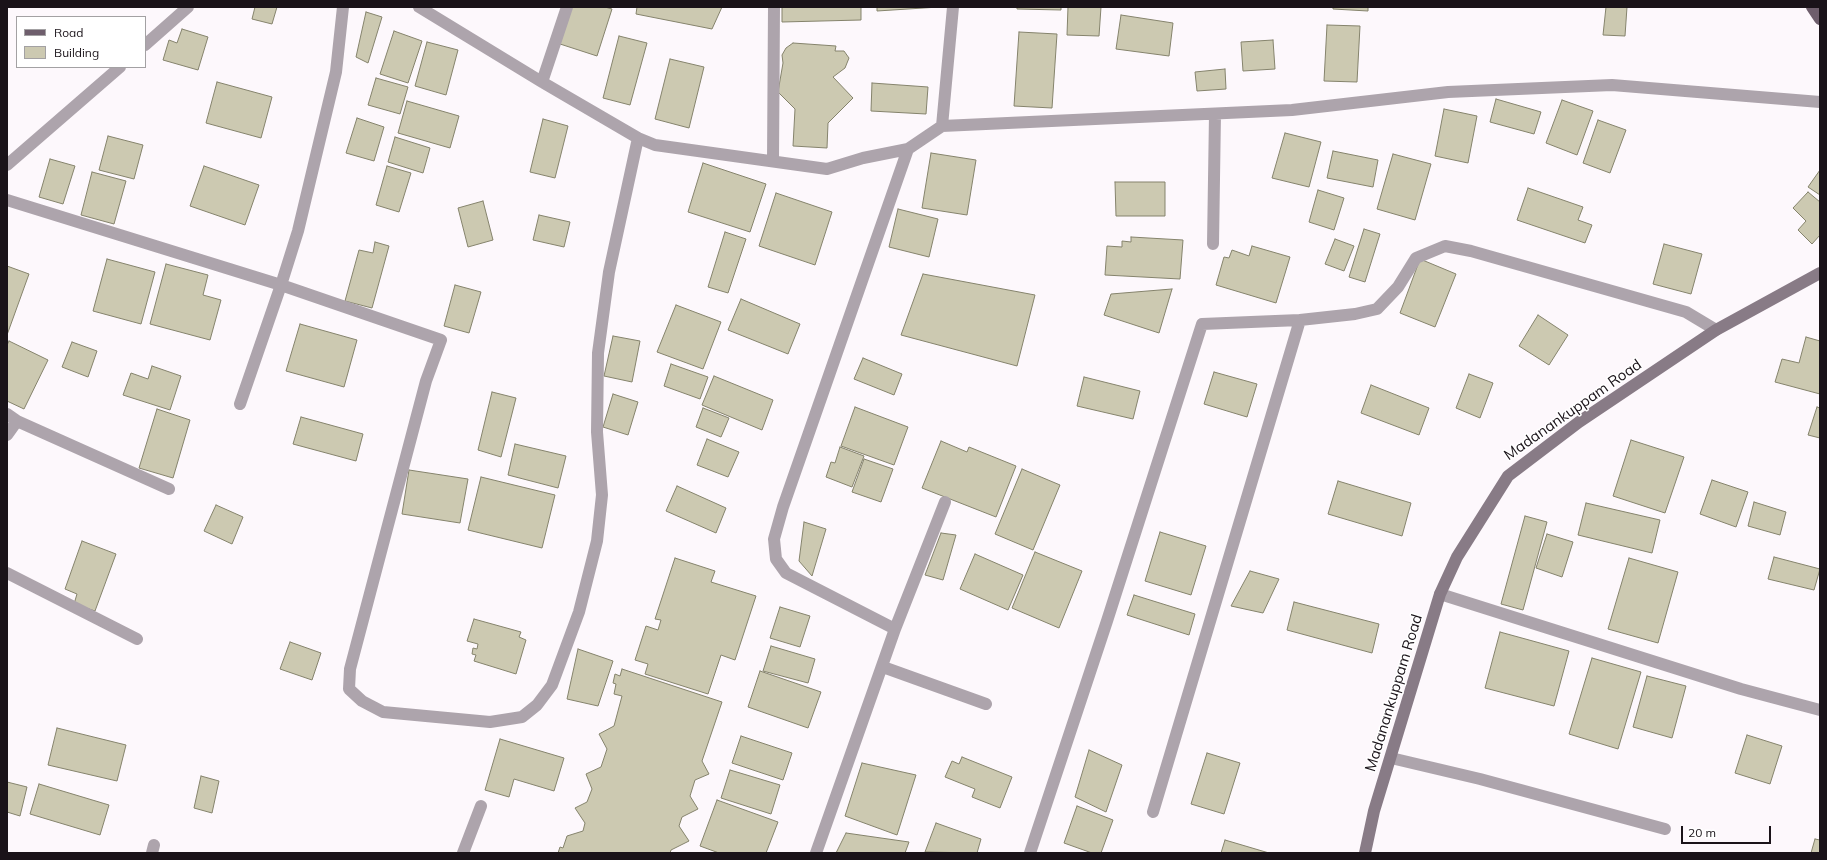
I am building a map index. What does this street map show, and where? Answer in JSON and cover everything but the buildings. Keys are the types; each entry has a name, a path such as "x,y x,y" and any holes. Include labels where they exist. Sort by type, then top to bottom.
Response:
{"main road":[{"path":"1812,7 1820,18"},
{"name":"Madanankuppam Road","path":"1365,853 1374,811 1440,594 1457,558 1508,476 1579,422 1716,330 1820,273"}],"street":[{"path":"240,404 298,231 336,72 343,7"},
{"path":"419,7 542,82 638,138 655,145 827,169 862,158 908,149 942,126 1292,110 1448,92 1612,85 1820,102"},
{"path":"542,82 567,7"},
{"path":"773,161 774,7"},
{"path":"942,126 953,7"},
{"path":"146,44 185,8"},
{"path":"7,165 119,68"},
{"path":"1213,244 1215,114"},
{"path":"7,200 281,285 441,340 426,381 350,669 349,689 362,702 383,712 490,722 522,717 537,705 552,686 579,612 597,541 602,495 597,432 598,353 609,272 638,138"},
{"path":"895,629 786,573 776,559 774,538 783,507 908,149"},
{"path":"1030,853 1110,614 1202,324 1300,320 1355,314 1377,309 1398,287 1416,258 1445,246 1471,251 1686,312 1716,330"},
{"path":"1152,812 1300,320"},
{"path":"7,435 12,418 169,489"},
{"path":"816,853 883,667 895,629 945,502"},
{"path":"7,573 137,640"},
{"path":"1440,594 1741,689 1820,710"},
{"path":"883,667 986,704"},
{"path":"1391,758 1480,779 1665,829"},
{"path":"463,853 481,806"}]}
